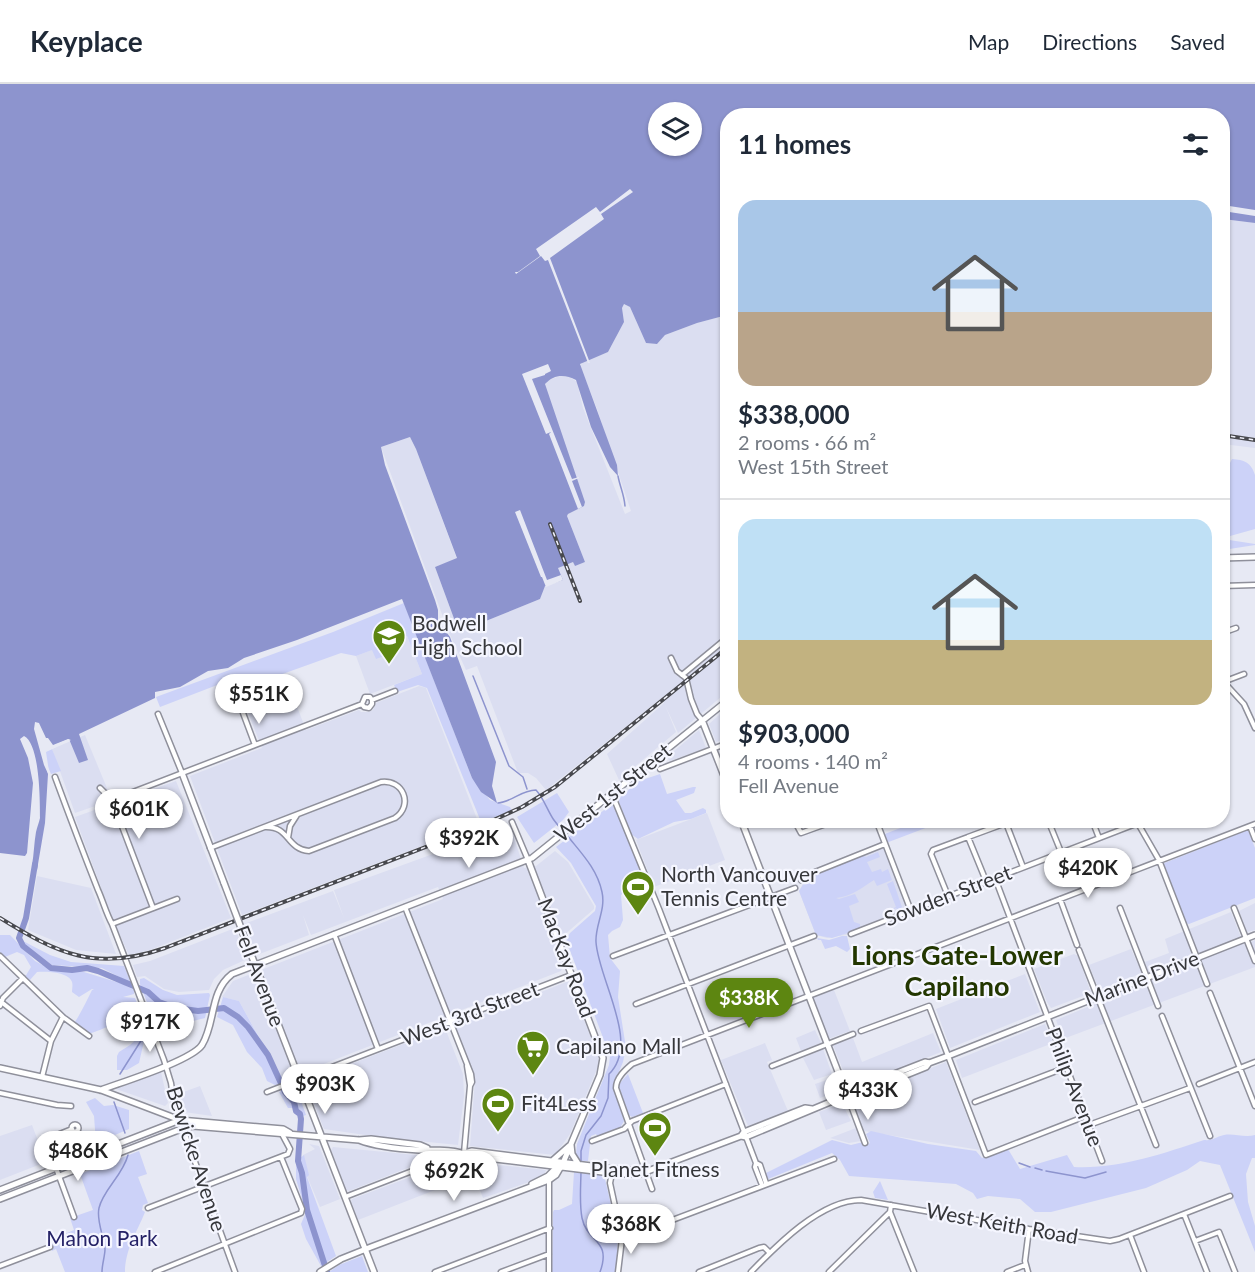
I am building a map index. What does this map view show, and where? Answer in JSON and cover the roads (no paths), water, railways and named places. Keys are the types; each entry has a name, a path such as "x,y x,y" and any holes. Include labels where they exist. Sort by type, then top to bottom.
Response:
{"main road":[{"path":"1230,558 1255,557"},
{"name":"West 1st Street","path":"165,1065 197,1051 204,1040 216,997 229,977 405,906 528,860 720,706"},
{"path":"702,720 720,766"},
{"name":"Fell Avenue","path":"182,773 374,1272"},
{"path":"744,828 847,1095"},
{"name":"MacKay Road","path":"528,860 604,1062 571,1143"},
{"name":"Marine Drive","path":"359,1140 371,1139 420,1145 470,1156 612,1173 639,1174 744,1135 805,1108 812,1109 867,1087 874,1088 926,1067 929,1063 1255,935"},
{"path":"101,1090 165,1065"},
{"path":"0,1068 101,1090 180,1120"},
{"path":"0,1190 180,1120"},
{"name":"Marine Drive","path":"180,1120 193,1126"},
{"name":"Marine Drive","path":"180,1120 283,1129 292,1133"},
{"name":"Marine Drive","path":"183,1128 193,1126 292,1133 359,1140 421,1150 432,1149"},
{"path":"0,1200 183,1128"},
{"path":"552,1161 571,1143"},
{"path":"321,1271 365,1249 548,1178 560,1165 571,1143"},
{"path":"571,1143 572,1154 583,1168"},
{"name":"Marine Drive","path":"464,1153 472,1151 552,1161 560,1165"},
{"name":"Marine Drive","path":"583,1168 646,1171"}],"street":[{"path":"1230,585 1255,585"},
{"path":"1230,630 1236,628"},
{"path":"682,675 720,644"},
{"path":"671,658 674,666 686,678 697,714 702,720"},
{"path":"1230,679 1244,674"},
{"path":"1230,689 1244,704 1253,719 1255,728"},
{"path":"372,700 395,691"},
{"path":"362,704 362,699 365,697 370,697 372,700"},
{"path":"362,704 369,708 372,700"},
{"path":"112,800 362,704"},
{"path":"243,713 255,745"},
{"name":"Fell Avenue","path":"158,714 182,773"},
{"path":"660,769 720,746"},
{"name":"Bewicke Avenue","path":"55,777 81,851 140,996 171,1083 174,1104 235,1272"},
{"path":"210,848 381,782 394,783 405,797 404,808 395,818 309,851 300,850 293,845 278,828 265,827"},
{"path":"100,788 112,800 153,908"},
{"path":"612,794 688,984 744,1135 756,1163 760,1165 764,1184"},
{"path":"288,838 290,826 298,814"},
{"name":"MacKay Road","path":"512,822 528,860"},
{"path":"652,1189 616,1088 616,1082 632,1064 1253,825 1255,838"},
{"path":"798,828 801,833 815,828"},
{"path":"879,828 911,911"},
{"path":"948,896 931,854 933,850 992,828"},
{"path":"1008,828 1023,867"},
{"path":"1051,828 1060,852"},
{"path":"1095,828 1099,838"},
{"name":"Sowden Street","path":"851,934 1123,828"},
{"path":"1140,828 1159,861 1207,984"},
{"path":"968,837 986,881"},
{"path":"801,880 814,872 885,844"},
{"name":"Philip Avenue","path":"995,878 1102,1161"},
{"path":"613,957 795,888"},
{"path":"112,924 177,899"},
{"path":"1060,899 1156,1145"},
{"path":"405,906 471,1074 464,1153"},
{"path":"1234,908 1255,961"},
{"path":"1120,909 1158,1006"},
{"path":"334,934 378,1049"},
{"path":"636,1004 814,936"},
{"path":"0,956 63,1017 89,1036"},
{"name":"West 3rd Street","path":"267,1092 572,975"},
{"path":"22,978 0,1003 51,1041"},
{"path":"1210,993 1255,1106"},
{"path":"861,1031 929,1006 986,1155 1086,1116"},
{"path":"1162,1016 1210,1136"},
{"path":"42,1077 51,1041 63,1017"},
{"path":"772,1066 853,1034"},
{"path":"1199,1084 1255,1062"},
{"path":"975,1102 1067,1067"},
{"path":"592,1141 624,1129 632,1121 726,1084"},
{"path":"1089,1125 1190,1088"},
{"path":"0,1093 71,1106"},
{"path":"847,1095 865,1143"},
{"path":"72,1129 52,1137 45,1147 56,1168 74,1217"},
{"path":"148,1208 288,1154 290,1149 282,1134"},
{"path":"344,1198 420,1168 432,1149"},
{"path":"421,1150 427,1159"},
{"path":"155,1272 300,1214 302,1209 280,1157"},
{"path":"622,1239 834,1159"},
{"path":"612,1173 610,1183 622,1239 618,1272"},
{"path":"548,1178 549,1272"},
{"name":"West Keith Road","path":"750,1272 790,1234 837,1204 850,1200 1106,1241 1130,1235 1230,1196"},
{"path":"891,1205 890,1212 914,1272"},
{"path":"829,1272 890,1212"},
{"path":"1184,1214 1207,1272"},
{"path":"435,1272 549,1228"},
{"path":"1028,1272 1026,1265 1029,1229"},
{"path":"1195,1241 1219,1232 1235,1272"},
{"path":"1130,1235 1144,1272"},
{"path":"0,1266 50,1247"},
{"path":"699,1272 759,1248 770,1252"},
{"path":"501,1272 549,1254"},
{"path":"1007,1272 1026,1265"}],"waterway":[{"path":"618,476 625,506"},
{"path":"473,676 509,766 523,777 527,789"},
{"path":"498,803 536,790 554,821 563,830"},
{"path":"566,834 592,868 600,883 603,905 596,942 598,957 615,1010 621,1046 618,1061 609,1074 608,1098 601,1116 586,1135 581,1151 581,1162"},
{"path":"35,864 26,918 19,938 23,946 51,968 72,970 87,968 98,971 148,992 159,1002 176,1008 198,1011 224,1008 248,1027 268,1055 285,1092 294,1102 296,1111 300,1114 298,1161 307,1210 327,1272"},
{"path":"155,1019 159,1002"},
{"path":"120,1074 149,1028"},
{"path":"114,1102 125,1133"},
{"path":"102,1272 105,1249 99,1208 128,1155"},
{"path":"1019,1163 1030,1167"},
{"path":"1035,1168 1042,1170"},
{"path":"581,1170 582,1218 585,1226 601,1247 603,1261 600,1272"},
{"path":"1046,1171 1085,1178 1106,1172"}],"railway":[{"path":"1230,436 1255,440"},
{"path":"550,524 580,601"},
{"path":"0,918 41,941 78,956 98,959 118,958 165,948 485,824 522,807 555,787 720,653"}],"place":[{"name":"Bodwell High School","path":"389,665"},
{"name":"North Vancouver Tennis Centre","path":"638,916"},
{"name":"Capilano Mall","path":"533,1076"},
{"name":"Fit4Less","path":"498,1133"},
{"name":"Planet Fitness","path":"655,1157"}],"district":[{"name":"Lions Gate-Lower Capilano","path":"957,972"}],"park label":[{"name":"Mahon Park","path":"102,1239"}]}
